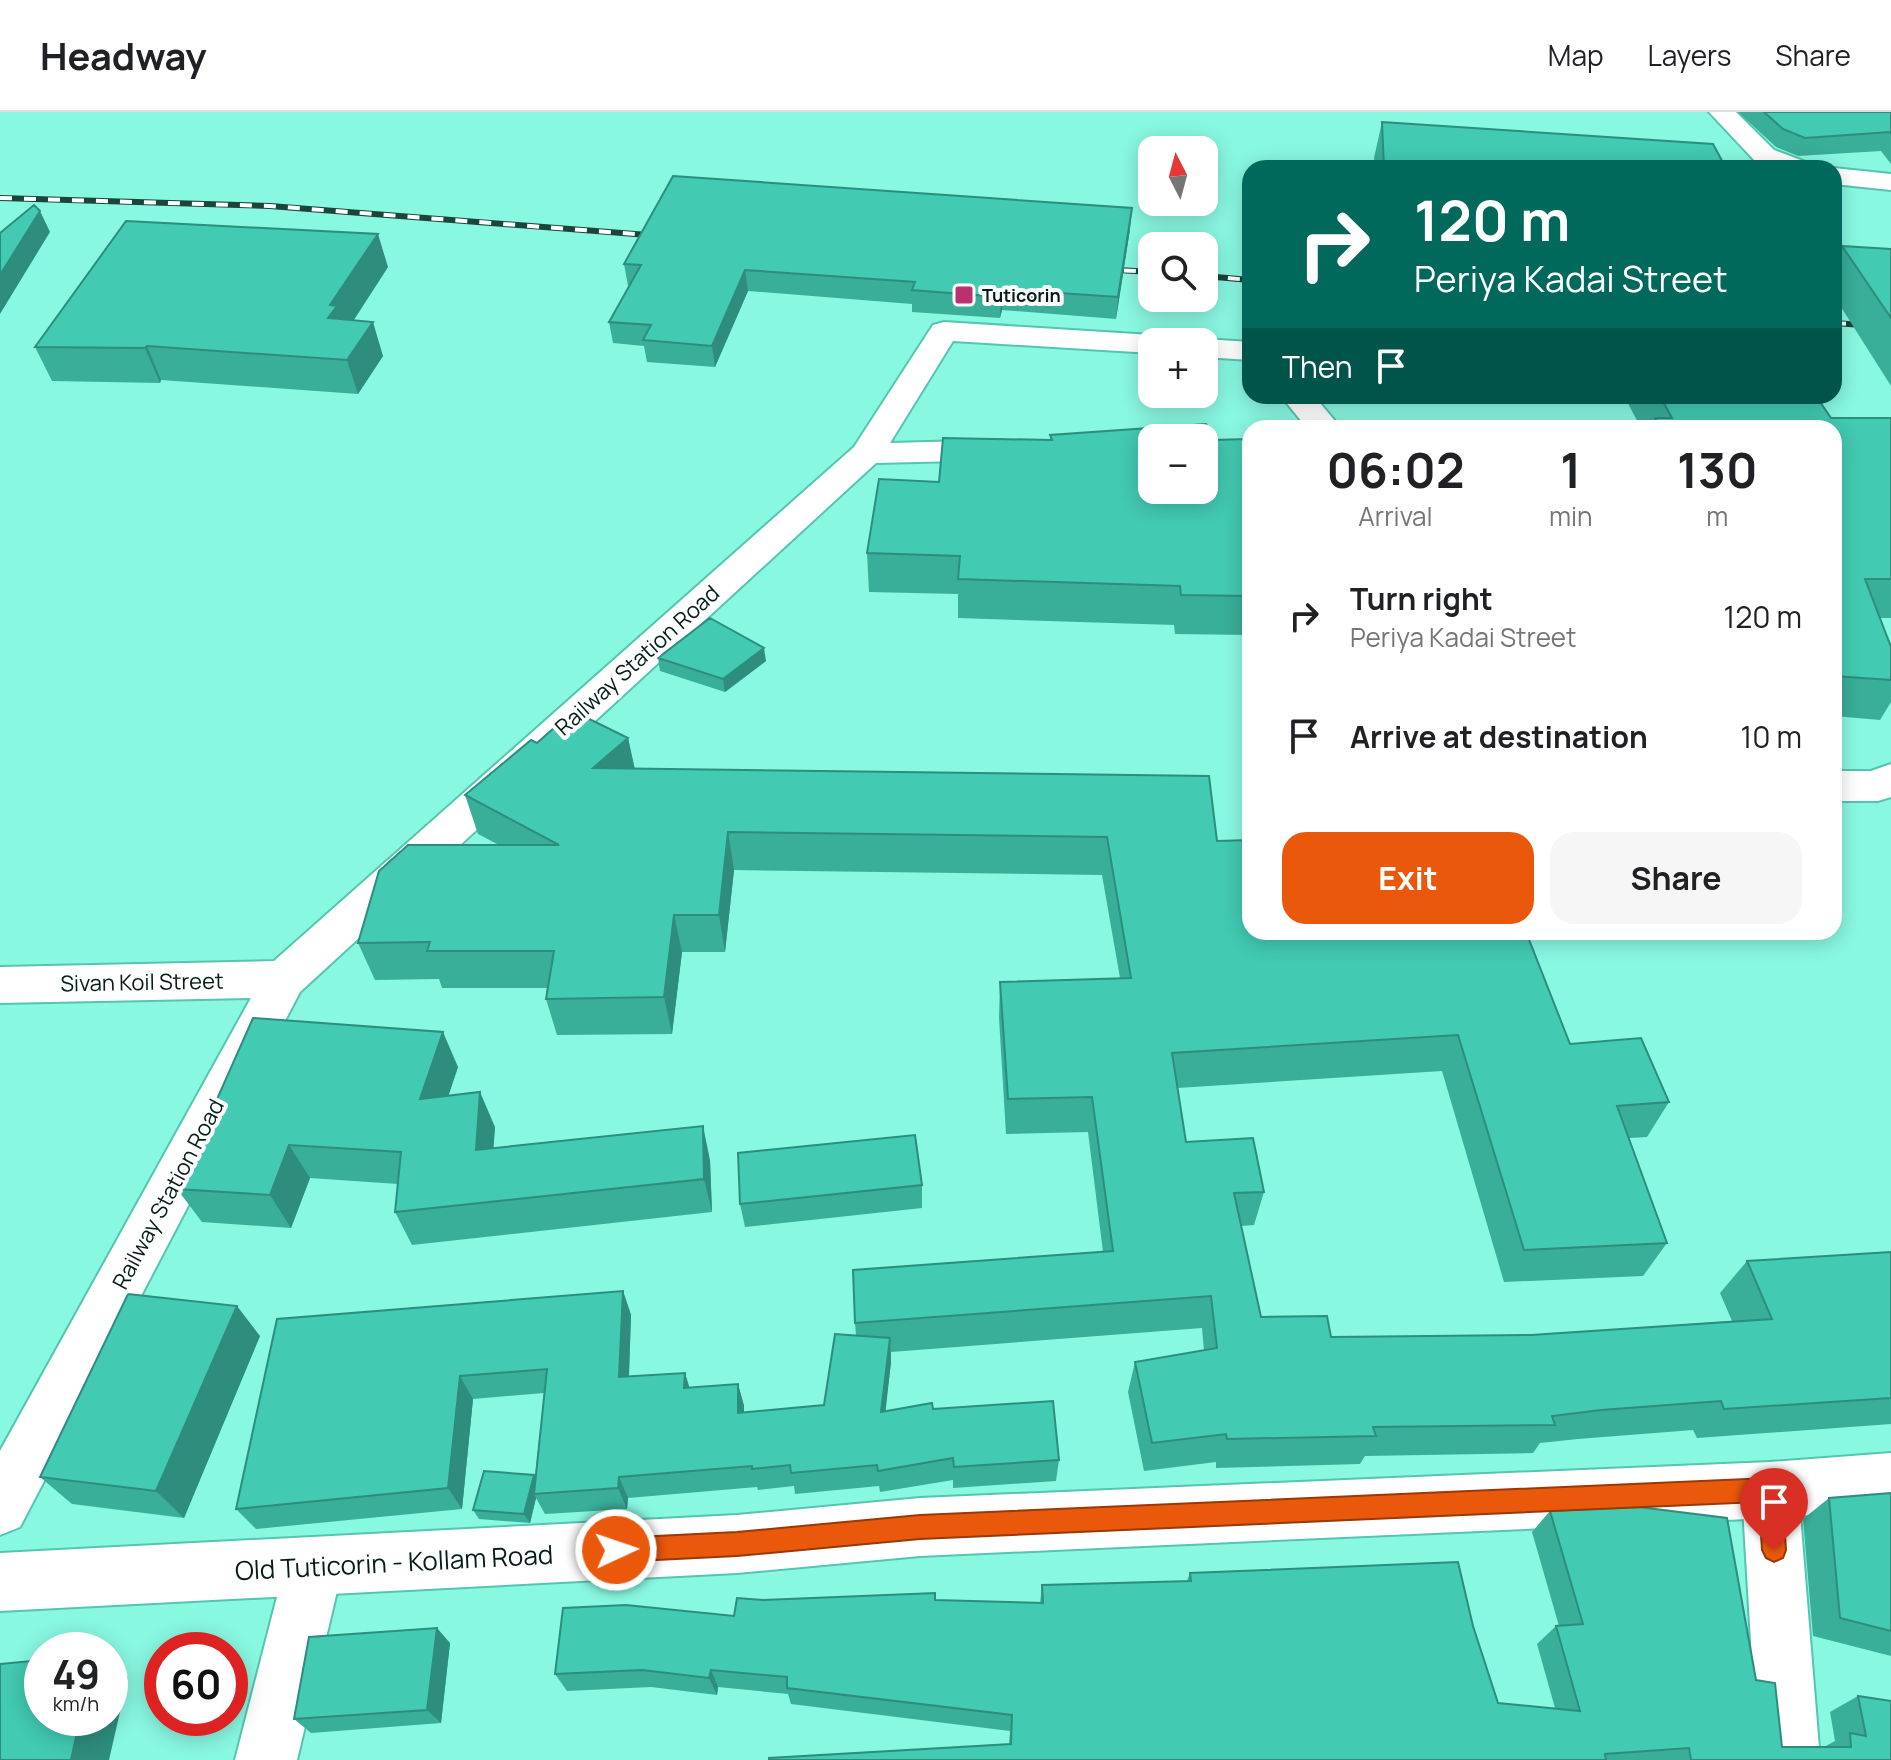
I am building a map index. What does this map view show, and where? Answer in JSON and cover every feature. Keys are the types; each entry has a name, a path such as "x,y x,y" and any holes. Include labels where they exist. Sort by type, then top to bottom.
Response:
{"street":[{"path":"1722,112 1765,156 1776,160"},
{"path":"1842,177 1891,182"},
{"name":"Railway Station Road","path":"0,1507 284,979 867,453 944,331 1138,343"},
{"path":"1218,349 1242,350"},
{"path":"1304,404 1318,420"},
{"path":"867,453 1041,449"},
{"path":"1842,787 1887,793"},
{"name":"Sivan Koil Street","path":"0,985 284,979"},
{"name":"Old Tuticorin - Kollam Road","path":"0,1582 737,1544 920,1527 1770,1490 1891,1481"},
{"path":"1770,1490 1789,1760"},
{"path":"266,1760 314,1566"}],"building":[{"path":"1764,112 1891,112 1891,134 1805,138 1783,129"},
{"path":"1382,122 1713,144 1722,160 1384,160"},
{"path":"673,176 1132,208 1118,297 1003,289 1001,297 912,290 915,282 745,270 712,346 643,340 651,325 609,322 641,265 624,264"},
{"path":"34,205 40,211 0,275 0,233"},
{"path":"126,221 378,234 330,305 337,306 328,318 373,322 347,360 147,346 35,347"},
{"path":"1842,246 1891,249 1891,318"},
{"path":"1664,404 1821,404 1831,418 1891,418 1891,579 1865,579 1891,647 1891,680 1842,677 1842,420 1655,418 1672,418"},
{"path":"1138,429 1138,504 1218,504 1218,440 1242,439 1242,596 1181,595 1180,586 958,579 960,556 867,553 879,479 939,482 943,438 1052,440 1050,435"},
{"path":"710,618 764,648 723,679 658,658"},
{"path":"573,711 628,738 593,768 1209,776 1217,841 1242,840 1242,940 1529,940 1570,1044 1641,1038 1669,1102 1617,1106 1667,1243 1524,1250 1458,1035 1172,1053 1186,1142 1253,1138 1264,1192 1234,1193 1261,1317 1327,1316 1331,1337 1531,1335 1772,1319 1747,1261 1891,1252 1891,1398 1724,1409 1721,1401 1552,1416 1555,1425 1373,1427 1376,1436 1227,1439 1226,1434 1152,1443 1135,1362 1217,1348 1211,1296 855,1323 853,1270 1113,1251 1092,1097 1008,1099 1000,982 1131,978 1107,837 728,832 719,915 674,915 664,997 546,999 554,951 427,951 430,942 358,943 379,871 408,845 559,845 465,795 531,740 537,743"},
{"path":"253,1018 443,1032 420,1099 480,1092 476,1150 703,1126 704,1179 395,1212 401,1152 289,1145 270,1195 177,1189"},
{"path":"915,1135 922,1185 740,1204 738,1153"},
{"path":"623,1291 619,1377 685,1373 684,1388 738,1384 738,1413 824,1405 835,1334 890,1338 881,1412 932,1403 933,1409 1053,1401 1059,1460 954,1467 953,1458 878,1471 877,1465 791,1473 790,1465 752,1469 752,1466 619,1477 618,1488 534,1494 547,1369 460,1376 448,1488 236,1509 277,1319"},
{"path":"128,1294 237,1306 156,1491 40,1477"},
{"path":"484,1471 534,1475 524,1514 473,1510"},
{"path":"1891,1493 1891,1631 1840,1618 1829,1498"},
{"path":"1639,1507 1727,1518 1756,1680 1775,1683 1782,1747 1851,1747 1850,1733 1866,1736 1858,1696 1891,1701 1891,1760 1691,1760 1689,1748 1605,1754 1606,1760 769,1760 1011,1744 1012,1715 787,1688 787,1677 711,1670 709,1678 642,1670 555,1674 563,1608 626,1605 734,1616 737,1598 763,1600 935,1593 935,1600 1043,1603 1042,1585 1191,1581 1190,1573 1458,1562 1473,1626 1498,1703 1580,1711 1556,1626 1583,1624 1550,1511"},
{"path":"437,1628 427,1710 294,1719 309,1637"},
{"path":"24,1662 24,1736 76,1736 71,1760 0,1760 0,1664"}],"railway":[{"path":"0,198 270,206 661,236"},
{"path":"1100,269 1138,271"},
{"path":"1218,277 1242,279"},
{"path":"1842,324 1891,327"}],"place":[{"name":"Tuticorin","path":"964,295"}],"route":[{"path":"616,1550 737,1544 920,1527 1770,1490 1774,1550"}]}
